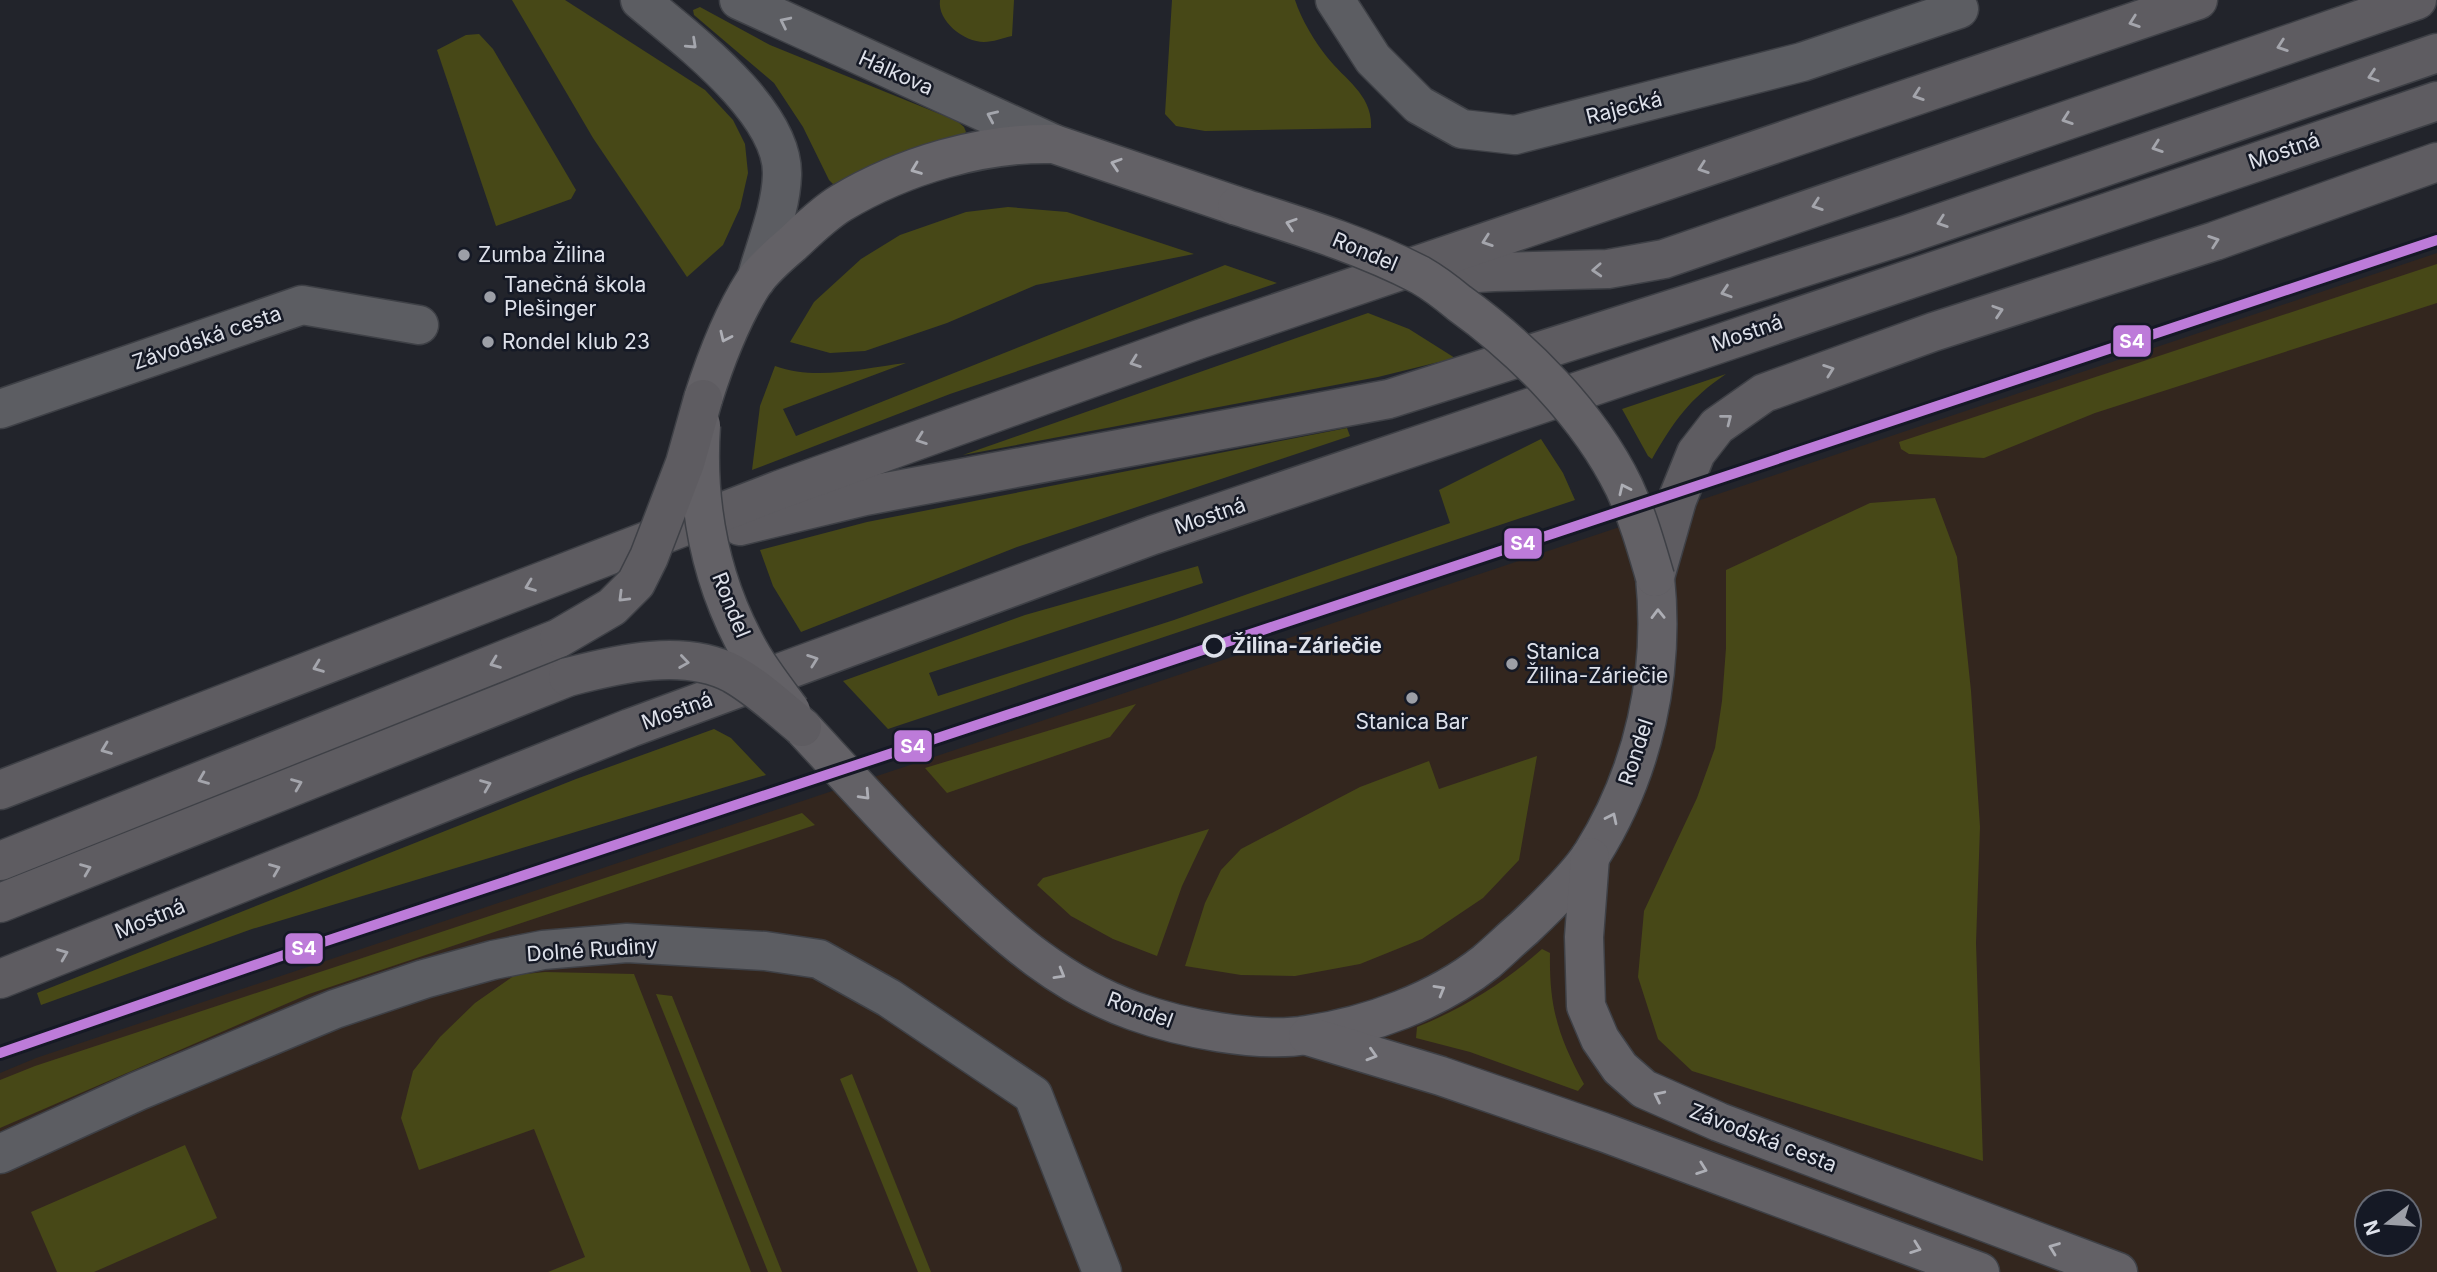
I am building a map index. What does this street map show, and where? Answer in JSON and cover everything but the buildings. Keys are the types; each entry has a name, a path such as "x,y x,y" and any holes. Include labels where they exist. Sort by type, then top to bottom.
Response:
{"main road":[{"path":"0,790 779,489 1186,344 2198,0"},
{"path":"1423,276 1608,269 1664,259 2417,0"},
{"path":"594,561 865,496 1389,399 1905,235 2437,53"},
{"name":"Mostná","path":"0,979 630,728 1153,535 2437,100"},
{"path":"2362,189 2437,141"},
{"path":"1655,576 1677,500 1696,453 1717,426 1765,393 1933,332 2215,241 2437,162"},
{"path":"0,861 559,638 612,607 636,583 649,557 685,463 703,399"},
{"path":"0,903 569,677 636,661 663,660 709,666 732,674 802,727"}],"street":[{"path":"640,0 749,99 766,123 776,146 782,172 780,193 756,280"},
{"name":"Hálkova","path":"739,0 1054,144"},
{"name":"Rajecká","path":"1335,0 1373,59 1419,105 1462,130 1515,135 1802,62 1959,9"},
{"name":"Rondel","path":"1027,143 1054,144 1340,240 1423,276 1497,330 1567,402 1607,458 1623,486 1643,535 1655,576 1659,614 1656,656 1648,719 1631,777 1609,825 1590,857 1536,916 1485,963 1437,993 1394,1014 1306,1035 1267,1036 1180,1025 1132,1011 1087,990 1044,965 1004,934 935,868 802,727 762,672 743,640 719,584 704,520 700,478 703,399 717,353 756,280 814,224 840,204 879,183 941,160 993,147 1027,143"},
{"name":"Závodská cesta","path":"0,409 302,304 419,324"},
{"name":"Závodská cesta","path":"1590,857 1584,937 1586,1006 1600,1040 1620,1068 1644,1089 1719,1122 2118,1272"},
{"name":"Dolné Rudiny","path":"0,1154 138,1091 335,1009 424,979 493,960 543,950 627,943 765,951 819,959 889,998 1033,1095 1102,1272"},
{"path":"1306,1035 1441,1076 1604,1132 1980,1272"}],"shaded area":[{"path":"512,0 565,0 705,90 733,120 745,144 748,173 740,208 723,245 687,277 593,138"},
{"path":"940,0 1014,0 1012,36 987,42 976,41 960,34 947,23 940,8"},
{"path":"1172,0 1295,0 1327,57 1363,97 1368,106 1371,128 1205,131 1176,126 1165,114"},
{"path":"700,7 770,45 957,121 966,132 962,137 833,184 803,127 774,83 694,15 693,10"},
{"path":"479,34 493,49 576,190 571,199 496,226 437,50 466,35"},
{"path":"1008,207 1067,212 1194,254 1036,285 947,323 865,351 830,353 790,342 814,302 861,259 900,235 966,212"},
{"path":"2437,253 2437,1272 0,1272 0,1073 36,1058"},
{"path":"2437,264 2437,303 2095,413 1984,458 1909,454 1901,449 1899,442"},
{"path":"1225,265 1277,283 950,394 752,470 760,406 775,366 807,373 823,373 906,363 783,409 796,436"},
{"path":"1368,313 1409,329 1455,358 1378,377 963,455"},
{"path":"1726,374 1692,402 1675,422 1652,459 1648,456 1622,409"},
{"path":"1347,428 1350,436 1017,547 801,632 773,586 760,550 867,522"},
{"path":"1541,439 1563,473 1575,500 888,729 843,681 1025,615 1198,566 1203,583 929,673 938,696 1174,620 1450,523 1439,490"},
{"path":"1935,498 1957,557 1971,691 1980,827 1976,943 1983,1161 1692,1071 1658,1039 1638,977 1644,911 1697,798 1715,748 1726,648 1726,570 1870,503"},
{"path":"1136,704 1110,737 947,793 925,768"},
{"path":"714,729 731,738 766,775 252,929 41,1005 37,993 576,779"},
{"path":"1537,756 1519,860 1483,898 1422,939 1360,964 1295,976 1241,975 1185,966 1205,903 1221,870 1241,849 1360,787 1429,761 1439,789"},
{"path":"802,813 815,825 309,994 0,1128 0,1080 35,1066"},
{"path":"1209,829 1182,886 1157,956 1113,939 1071,916 1037,885 1043,878"},
{"path":"1542,949 1550,953 1551,990 1557,1021 1584,1084 1578,1091 1470,1052 1416,1038 1417,1027 1483,993"},
{"path":"545,972 634,974 751,1272 548,1272 585,1257 534,1129 419,1170 401,1118 413,1071 440,1037 475,1003 515,975"},
{"path":"656,994 672,996 782,1272 768,1272"},
{"path":"852,1074 931,1272 918,1272 840,1079"},
{"path":"185,1145 217,1218 94,1272 57,1272 31,1212"}],"transit line":[{"name":"S4","path":"0,1053 284,955 2437,240"}],"place":[{"name":"Zumba Žilina","path":"464,255"},
{"name":"Tanečná škola Plešinger","path":"490,297"},
{"name":"Rondel klub 23","path":"488,342"},
{"name":"Žilina-Záriečie","path":"1214,646"},
{"name":"Stanica Žilina-Záriečie","path":"1512,664"},
{"name":"Stanica Bar","path":"1412,698"}]}
